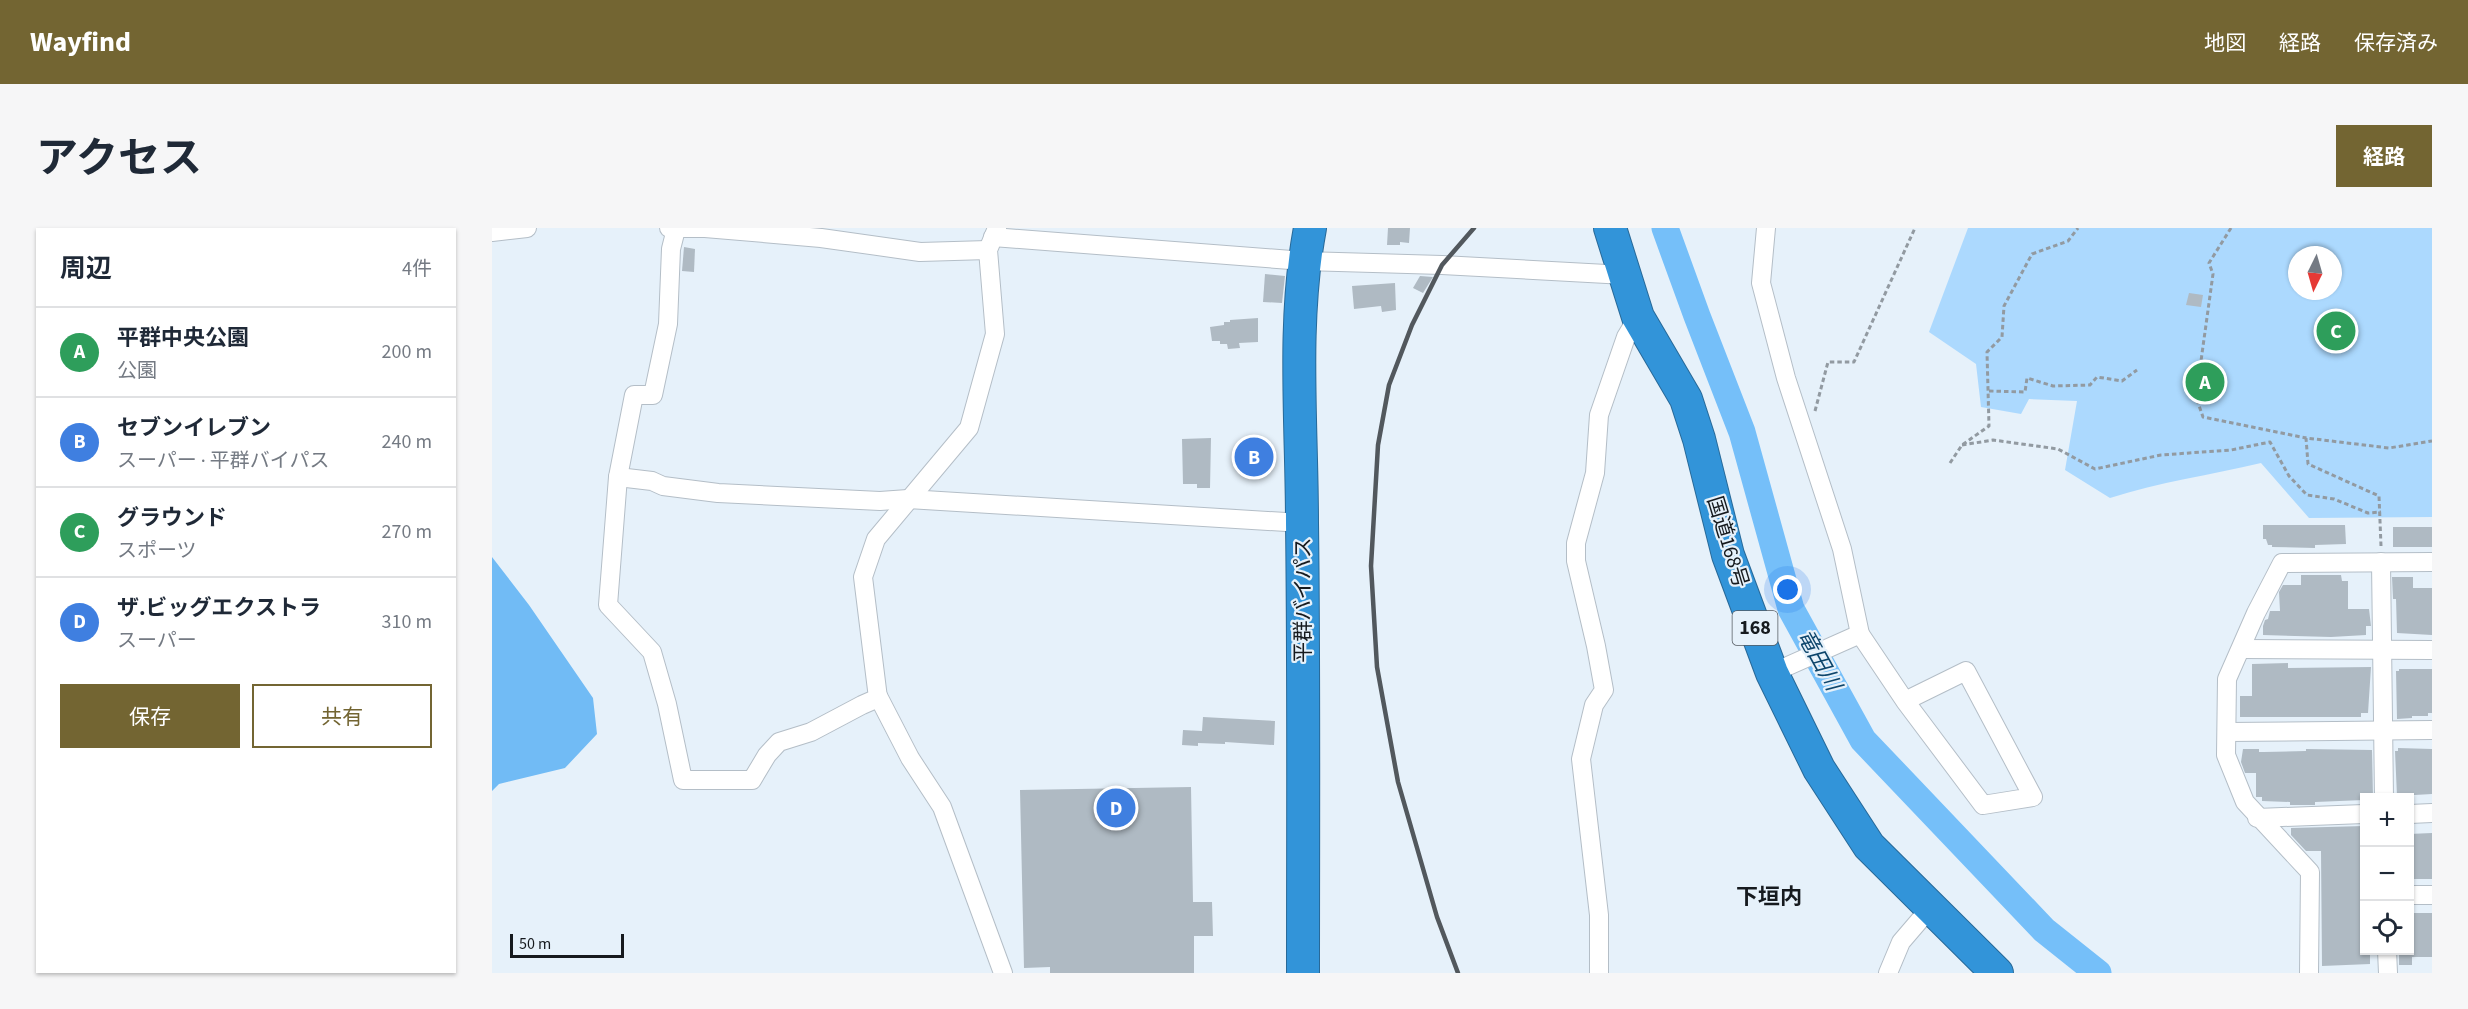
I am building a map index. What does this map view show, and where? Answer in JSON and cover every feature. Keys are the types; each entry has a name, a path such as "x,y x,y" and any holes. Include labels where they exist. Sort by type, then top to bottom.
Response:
{"highway":[{"name":"平群バイパス","path":"1303,973 1302,523 1299,360 1304,261 1310,228"},
{"name":"国道168号","path":"1610,228 1638,317 1686,399 1699,439 1728,555 1785,666 1819,769 1869,846 1997,973"}],"street":[{"path":"492,232 527,228"},
{"path":"878,696 811,732 779,742 767,755 752,780 683,780 667,704 652,652 608,605 618,477 634,395 653,395 668,324 673,229 705,228 821,238 920,252 993,238 1304,261 1496,267 1625,275"},
{"path":"1766,228 1761,283 1786,378 1842,549 1860,634 1905,701 1983,805 2033,797 1966,671 1905,701"},
{"path":"993,238 996,334 969,428 876,540 863,577 878,696 910,758 942,807 1003,973"},
{"path":"1599,973 1599,915 1581,759 1594,705 1604,690 1576,561 1576,543 1595,473 1599,415 1626,337 1638,317"},
{"path":"618,477 718,493 880,501 908,499 1302,523"},
{"path":"2381,562 2384,793"},
{"path":"2309,973 2310,872 2257,818 2246,802 2226,755 2227,679 2256,613 2282,563 2432,562"},
{"path":"1785,666 1860,634"},
{"path":"2242,649 2432,650"},
{"path":"2227,732 2432,730"},
{"path":"2414,814 2432,813"},
{"path":"2257,818 2360,814"},
{"path":"2414,895 2432,895"},
{"path":"1888,973 1900,942 1931,907"},
{"path":"2387,955 2388,973"}],"path":[{"path":"1807,438 1828,362 1854,362 1915,228"},
{"path":"1950,463 1962,445 1989,426 1986,352 2002,337 2004,306 2032,254 2068,241 2078,228"},
{"path":"2230,228 2209,263 2213,274 2196,397 2203,417 2306,438 2388,448 2432,441"},
{"path":"1989,391 2025,392 2027,378 2053,386 2090,385 2097,377 2122,381 2137,370"},
{"path":"2306,438 2308,464 2379,496 2381,562"},
{"path":"1962,445 1993,440 2058,449 2095,469 2161,454 2231,450 2270,442 2289,476 2307,495 2334,499 2368,513 2381,512"}],"shaded area":[{"path":"1968,228 2432,228 2432,517 2309,518 2261,463 2166,483 2110,498 2065,470 2077,401 2029,399 2021,414 1981,407 1976,364 1929,332"},
{"path":"492,557 529,605 593,698 597,734 565,768 499,784 492,791"}],"building":[{"path":"1388,228 1410,228 1409,243 1400,242 1400,245 1387,245"},
{"path":"684,247 695,249 694,272 682,271"},
{"path":"1265,274 1285,276 1282,303 1263,302"},
{"path":"1420,276 1433,277 1423,293 1413,288"},
{"path":"1395,283 1396,310 1382,312 1381,306 1354,309 1352,286"},
{"path":"2189,293 2203,295 2201,307 2186,305"},
{"path":"1258,318 1258,342 1239,343 1240,348 1228,349 1227,344 1212,341 1210,327 1224,325 1224,322 1230,322 1230,320"},
{"path":"1211,438 1210,488 1197,488 1197,484 1183,484 1182,439"},
{"path":"2263,525 2345,525 2346,544 2315,545 2315,548 2272,547 2268,545 2266,539 2263,539"},
{"path":"2393,527 2432,527 2432,547 2393,547"},
{"path":"2301,575 2341,575 2342,581 2348,581 2348,609 2369,609 2371,626 2366,626 2366,635 2331,637 2263,635 2263,626 2270,611 2280,611 2279,592 2283,585 2301,585"},
{"path":"2392,577 2413,577 2413,588 2432,588 2432,635 2397,633 2396,599 2393,599"},
{"path":"2288,663 2288,668 2371,667 2368,713 2361,713 2361,717 2240,717 2240,696 2252,696 2252,664"},
{"path":"2399,669 2432,669 2432,713 2428,713 2428,716 2397,719 2396,671"},
{"path":"1203,717 1275,721 1274,745 1225,742 1225,744 1198,743 1198,746 1182,745 1183,730 1202,731"},
{"path":"2398,748 2432,749 2432,794 2397,793 2395,751 2398,751"},
{"path":"2243,749 2259,749 2259,752 2306,751 2306,749 2372,750 2373,793 2360,793 2360,800 2315,802 2315,805 2290,805 2290,802 2262,801 2262,797 2256,797 2256,773 2245,773 2241,762"},
{"path":"1191,787 1193,902 1212,902 1213,936 1194,936 1194,973 1050,973 1050,967 1024,968 1020,790"},
{"path":"2360,826 2360,955 2370,955 2370,964 2322,966 2321,851 2306,851 2291,835 2291,828"},
{"path":"2432,833 2432,879 2414,879 2414,834"},
{"path":"2414,913 2432,913 2432,957 2412,957 2412,965 2399,965 2399,955 2414,955"}],"waterway":[{"name":"竜田川","path":"1665,228 1742,432 1791,609 1863,740 2044,930 2098,973"}],"railway":[{"path":"1458,973 1437,917 1398,782 1377,667 1371,566 1378,445 1389,385 1412,325 1442,265 1474,228"}],"place":[{"name":"グラウンド","path":"2336,331"},
{"name":"平群中央公園","path":"2205,382"},
{"name":"セブンイレブン","path":"1254,457"},
{"name":"ザ.ビッグエクストラ","path":"1116,808"}],"district":[{"name":"下垣内","path":"1769,897"}]}
